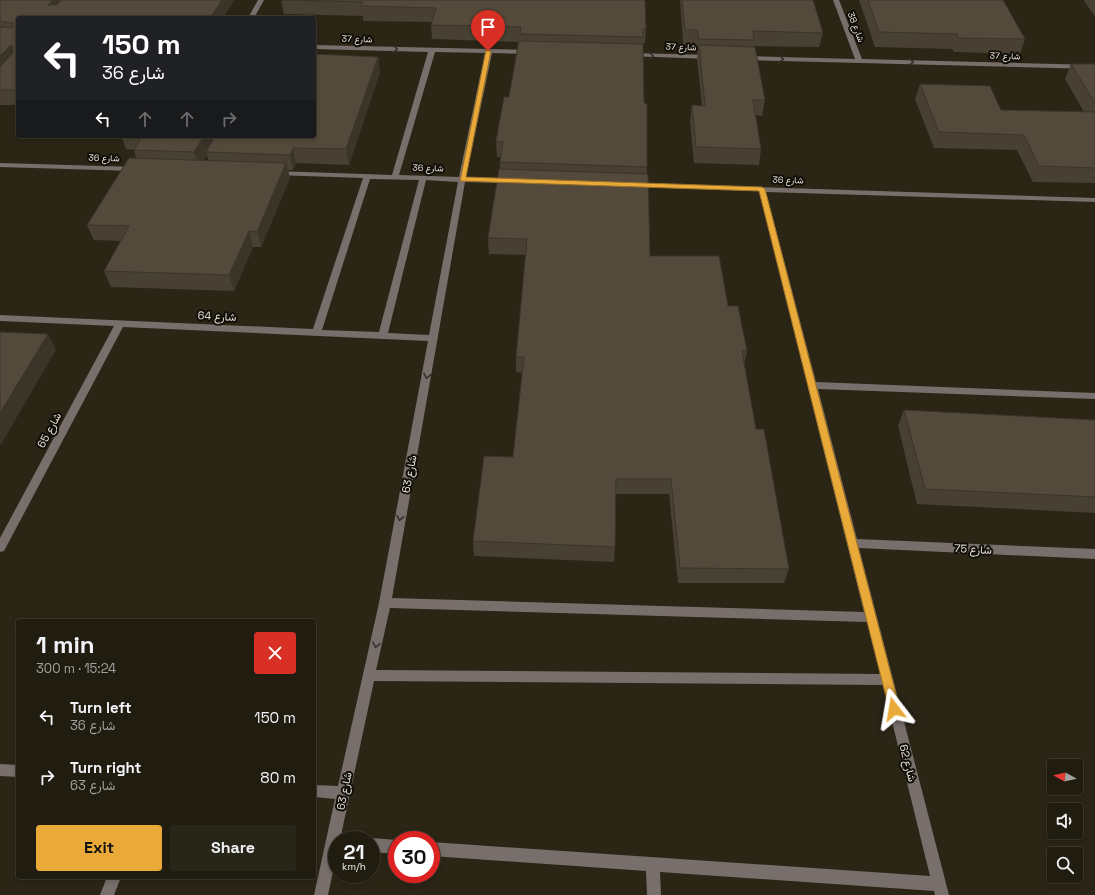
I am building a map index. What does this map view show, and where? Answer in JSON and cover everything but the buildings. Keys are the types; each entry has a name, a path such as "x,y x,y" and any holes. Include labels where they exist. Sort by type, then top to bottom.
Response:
{"street":[{"path":"252,16 261,0"},
{"name":"شارع 38","path":"836,0 859,61"},
{"name":"شارع 37","path":"316,47 536,52"},
{"path":"395,177 432,50"},
{"name":"شارع 63","path":"337,831 343,793 385,603 462,179 488,51"},
{"name":"شارع 37","path":"623,55 717,57"},
{"name":"شارع 37","path":"733,58 1095,67"},
{"name":"شارع 36","path":"0,165 140,169"},
{"name":"شارع 36","path":"265,173 517,181"},
{"path":"317,332 367,176"},
{"path":"383,336 423,178"},
{"name":"شارع 36","path":"628,185 1095,200"},
{"name":"شارع 62","path":"762,189 941,890"},
{"name":"شارع 64","path":"0,318 434,338"},
{"name":"شارع 65","path":"0,548 120,323"},
{"path":"811,384 1095,396"},
{"name":"شارع 75","path":"852,543 1095,554"},
{"path":"385,603 871,617"},
{"path":"369,675 887,680"},
{"path":"0,770 16,771"},
{"path":"316,791 343,793"},
{"path":"440,850 653,865 941,890"},
{"path":"653,865 654,895"},
{"name":"شارع 63","path":"321,895 328,869"},
{"path":"107,895 113,879"}],"route":[{"path":"488,51 462,179 762,189 894,709"}]}
